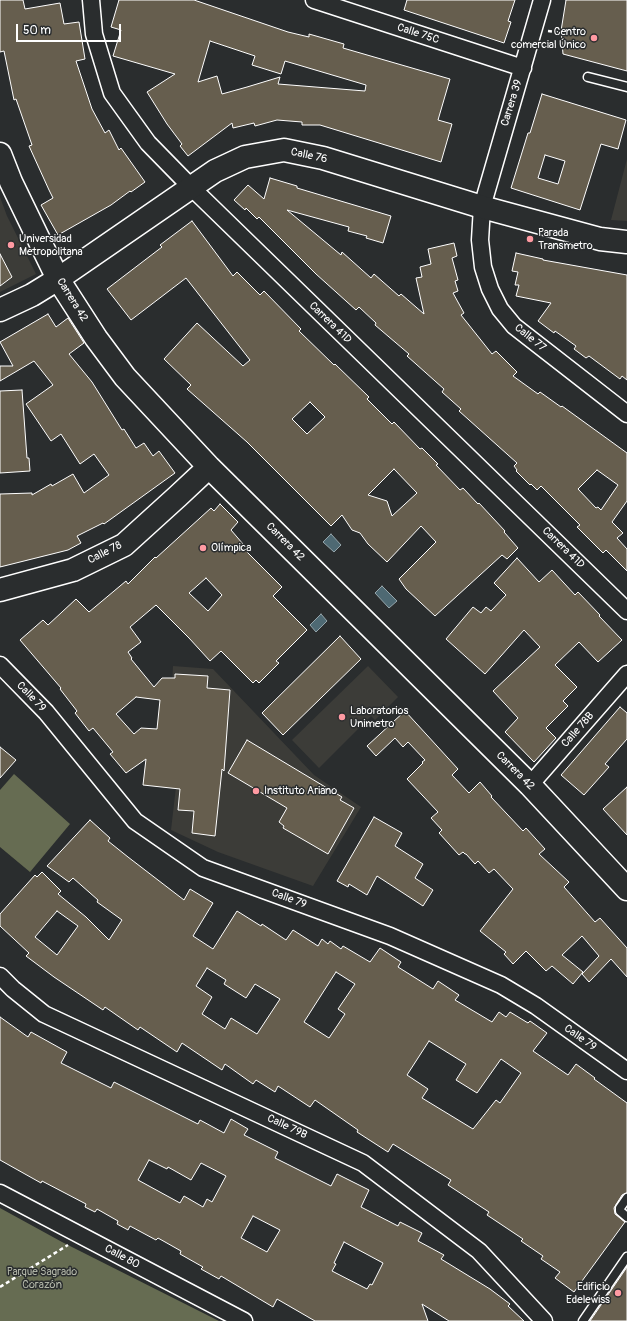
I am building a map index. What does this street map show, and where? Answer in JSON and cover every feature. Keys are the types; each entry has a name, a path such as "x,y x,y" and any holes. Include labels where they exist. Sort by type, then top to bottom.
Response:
{"street":[{"name":"Carrera 41D","path":"90,0 94,34 112,93 148,143 192,188 627,610"},
{"name":"Calle 75C","path":"314,0 522,68"},
{"name":"Carrera 39","path":"482,207 542,0"},
{"name":"Calle 76","path":"0,310 32,295 58,279 215,171 245,157 284,150 323,158 482,207 600,239 627,242"},
{"name":"Carrera 42","path":"0,154 58,279 96,338 124,377 209,467 530,785 627,889"},
{"name":"Calle 77","path":"482,207 480,240 483,267 490,289 500,308 514,326 627,414"},
{"name":"Calle 78","path":"0,590 73,570 124,545 209,467"},
{"name":"Calle 79","path":"0,664 46,712 135,821 203,868 390,936 501,985 536,1006 627,1071"},
{"name":"Calle 78B","path":"530,785 627,674"},
{"name":"Calle 79B","path":"0,976 13,989 44,1014 363,1163 479,1251 544,1321"},
{"name":"Calle 80","path":"0,1193 244,1321"}],"lane":[{"path":"588,77 627,87"},
{"path":"627,1198 620,1208 620,1211 627,1217"},
{"path":"583,1321 627,1257"}],"path":[{"path":"0,1287 82,1236"}],"shaded area":[{"path":"627,159 627,221 611,220"},
{"name":"Universidad Metropolitana","path":"0,197 7,216 36,274 0,292"},
{"name":"Instituto Ariano","path":"173,666 213,669 314,775 361,807 313,886 218,852 171,830 185,709 171,708"},
{"name":"Laboratorios Unimetro","path":"368,666 398,697 375,720 371,716 319,768 292,740"}],"green space":[{"path":"14,774 70,824 30,872 0,847 0,790"},
{"name":"Parque Sagrado Corazón","path":"0,1208 62,1242 219,1321 0,1321"}],"water":[{"path":"331,534 341,545 334,552 323,542"},
{"path":"382,586 397,601 389,608 375,593"},
{"path":"321,614 327,621 316,632 310,625"}],"building":[{"path":"0,0 23,0 25,9 60,3 64,24 79,22 85,59 76,61 92,109 105,133 109,130 119,150 121,148 145,182 111,205 58,235 41,205 53,198 29,146 32,145 16,99 14,100 4,51 0,52"},
{"path":"119,0 194,0 288,32 309,37 309,34 344,44 343,48 450,79 438,120 452,124 441,162 320,125 302,125 302,122 277,120 255,126 254,123 233,128 232,123 188,156 180,146 182,144 167,124 147,92 175,74 113,56 121,30 111,27","holes":["210,41 255,56 252,65 281,74 285,61 366,85 365,91 278,84 280,77 222,94 217,76 198,82"]},
{"path":"407,0 515,0 508,21 511,22 504,43 404,10"},
{"name":"Centro comercial Único","path":"566,0 627,0 627,71 563,54 561,31"},
{"path":"542,94 626,120 618,149 601,144 580,210 511,188 528,133 530,133","holes":["545,155 565,161 558,184 538,178"]},
{"path":"270,178 297,186 297,188 391,216 383,243 366,238 367,236 348,231 349,227 287,210 341,255 342,252 371,278 374,274 399,296 401,294 424,314 416,278 422,277 420,267 431,264 428,249 454,243 457,256 452,258 458,280 455,281 458,291 453,293 464,313 461,315 492,354 496,351 517,372 513,376 538,394 540,392 561,407 562,406 627,453 627,501 612,522 623,533 617,538 627,549 627,571 606,550 603,553 577,527 580,525 541,486 537,490 531,484 530,485 516,471 517,470 514,466 517,463 459,411 461,409 442,392 444,389 407,356 409,354 375,325 376,323 359,307 356,310 316,274 259,217 257,219 246,208 245,210 234,200 248,185 264,199","holes":["597,470 618,485 601,510 598,507 596,508 578,489"]},
{"path":"192,221 233,276 237,272 260,295 264,291 301,329 299,331 369,397 367,399 392,424 394,422 420,449 422,448 460,490 463,488 478,504 479,503 505,531 504,532 518,548 507,559 502,555 435,616 406,589 399,579 436,542 421,526 387,562 368,544 360,533 352,530 342,515 331,526 247,442 187,389 191,385 164,359 197,323 243,366 250,360 186,278 131,320 107,289 162,247 160,245","holes":["310,402 325,417 307,434 292,419","394,469 417,493 392,516 387,501 368,495"]},
{"path":"516,253 543,260 627,275 627,380 622,376 620,379 589,356 586,358 574,349 576,346 555,331 554,333 538,321 551,303 516,296 519,285 515,285 518,272 512,271"},
{"path":"0,254 12,277 0,286"},
{"path":"48,314 56,327 68,318 84,343 69,354 92,382 122,430 124,429 136,448 144,443 153,456 159,451 175,473 104,524 103,523 77,536 81,543 68,550 0,567 0,494 32,493 32,495 73,474 84,493 109,475 94,454 80,464 61,434 51,441 26,404 53,385 34,361 0,381 0,366 13,366 0,342"},
{"path":"22,390 27,458 29,458 30,471 0,473 0,391"},
{"path":"220,504 238,522 231,530 243,544 241,546 282,587 273,596 307,630 276,661 279,663 259,683 256,680 253,683 221,651 210,661 156,605 130,627 141,642 128,652 132,658 131,659 154,687 162,678 175,678 175,674 208,676 207,688 230,690 224,771 222,769 215,836 192,833 194,811 178,810 180,789 143,785 146,759 126,773 110,754 113,752 93,728 89,731 75,713 77,711 60,689 61,688 20,640 43,620 48,625 76,599 89,612 126,581 128,584 155,557 156,558 211,508 214,511","holes":["206,578 222,595 208,611 189,593","136,697 160,700 157,729 141,728 134,734 116,714"]},
{"path":"517,558 539,582 552,570 575,595 578,592 622,640 598,662 579,642 555,665 577,687 563,701 568,706 546,728 556,738 534,762 505,732 518,718 493,691 540,647 524,630 485,674 446,639 473,607 481,613 486,607 491,611 506,595 494,583"},
{"path":"340,636 361,659 283,735 262,713"},
{"path":"620,707 627,713 627,739 605,764 609,767 584,795 561,775"},
{"path":"405,711 458,769 452,775 469,793 480,782 492,796 491,797 523,831 526,828 545,849 539,854 569,882 564,887 595,922 600,918 627,948 627,977 611,959 589,982 582,974 599,956 582,936 562,955 583,972 573,984 552,966 546,971 526,951 513,964 504,954 506,952 480,931 513,889 494,869 489,873 478,861 475,864 463,852 459,855 439,833 442,830 431,818 438,812 407,779 425,760 408,742 403,747 395,738 376,756 367,746"},
{"path":"247,740 342,797 340,800 354,808 328,854 283,828 284,826 279,822 287,808 228,773"},
{"path":"0,747 16,760 0,778"},
{"path":"627,787 627,835 603,809"},
{"path":"374,817 402,833 395,846 423,864 415,878 433,890 423,906 377,876 367,895 349,884 348,887 337,881"},
{"path":"90,820 110,838 108,841 184,900 190,889 213,903 193,936 213,949 237,911 261,926 262,924 286,940 293,930 318,946 322,939 328,944 330,941 341,949 343,946 370,962 380,948 401,962 398,967 433,989 438,981 459,995 455,1000 492,1022 499,1012 506,1017 510,1012 528,1023 530,1021 547,1033 533,1051 568,1075 576,1064 627,1103 627,1193 622,1195 614,1208 615,1214 625,1222 574,1292 555,1278 560,1272 541,1259 543,1256 521,1241 523,1239 487,1215 489,1212 448,1185 451,1180 393,1144 388,1152 357,1132 358,1130 315,1100 310,1107 278,1086 275,1092 256,1080 253,1084 225,1064 222,1070 182,1043 177,1052 140,1027 138,1030 105,1007 103,1010 26,956 29,953 0,926 0,914 35,875 37,877 42,872 61,891 58,894 86,917 109,940 122,920 97,902 98,900 73,878 69,882 47,866","holes":["57,911 78,926 57,955 35,937","207,968 226,980 224,984 246,998 255,984 280,999 257,1034 231,1018 225,1029 202,1014 212,997 196,986","336,972 355,984 338,1009 345,1014 329,1038 304,1022","429,1041 466,1064 456,1080 477,1093 501,1059 521,1073 500,1103 496,1100 473,1129 422,1098 428,1089 407,1075"]},
{"path":"0,1017 28,1037 31,1032 67,1052 61,1063 111,1088 114,1082 198,1124 200,1120 224,1133 231,1119 248,1129 244,1135 278,1152 275,1158 331,1186 337,1174 369,1190 361,1207 398,1226 400,1222 422,1233 418,1241 444,1255 441,1259 490,1289 510,1304 508,1306 524,1321 449,1321 422,1304 428,1321 315,1321 277,1299 273,1307 221,1276 219,1279 201,1269 203,1267 180,1254 181,1251 158,1238 156,1240 130,1226 128,1230 117,1224 118,1221 97,1209 95,1212 85,1207 86,1204 42,1181 41,1183 0,1160","holes":["149,1160 167,1169 168,1167 191,1180 201,1163 226,1176 212,1202 207,1199 203,1207 184,1196 180,1203 138,1180","253,1216 280,1230 267,1252 241,1238","344,1242 383,1263 372,1285 370,1284 367,1289 332,1271 336,1264 334,1263"]},
{"name":"Edificio Edelewiss","path":"627,1267 627,1321 590,1321 625,1270"}],"place":[{"name":"Centro comercial Único","path":"594,38"},
{"name":"Parada Transmetro","path":"530,239"},
{"name":"Universidad Metropolitana","path":"11,245"},
{"name":"Olímpica","path":"203,548"},
{"name":"Laboratorios Unimetro","path":"342,717"},
{"name":"Instituto Ariano","path":"256,791"},
{"name":"Edificio Edelewiss","path":"618,1293"}]}
